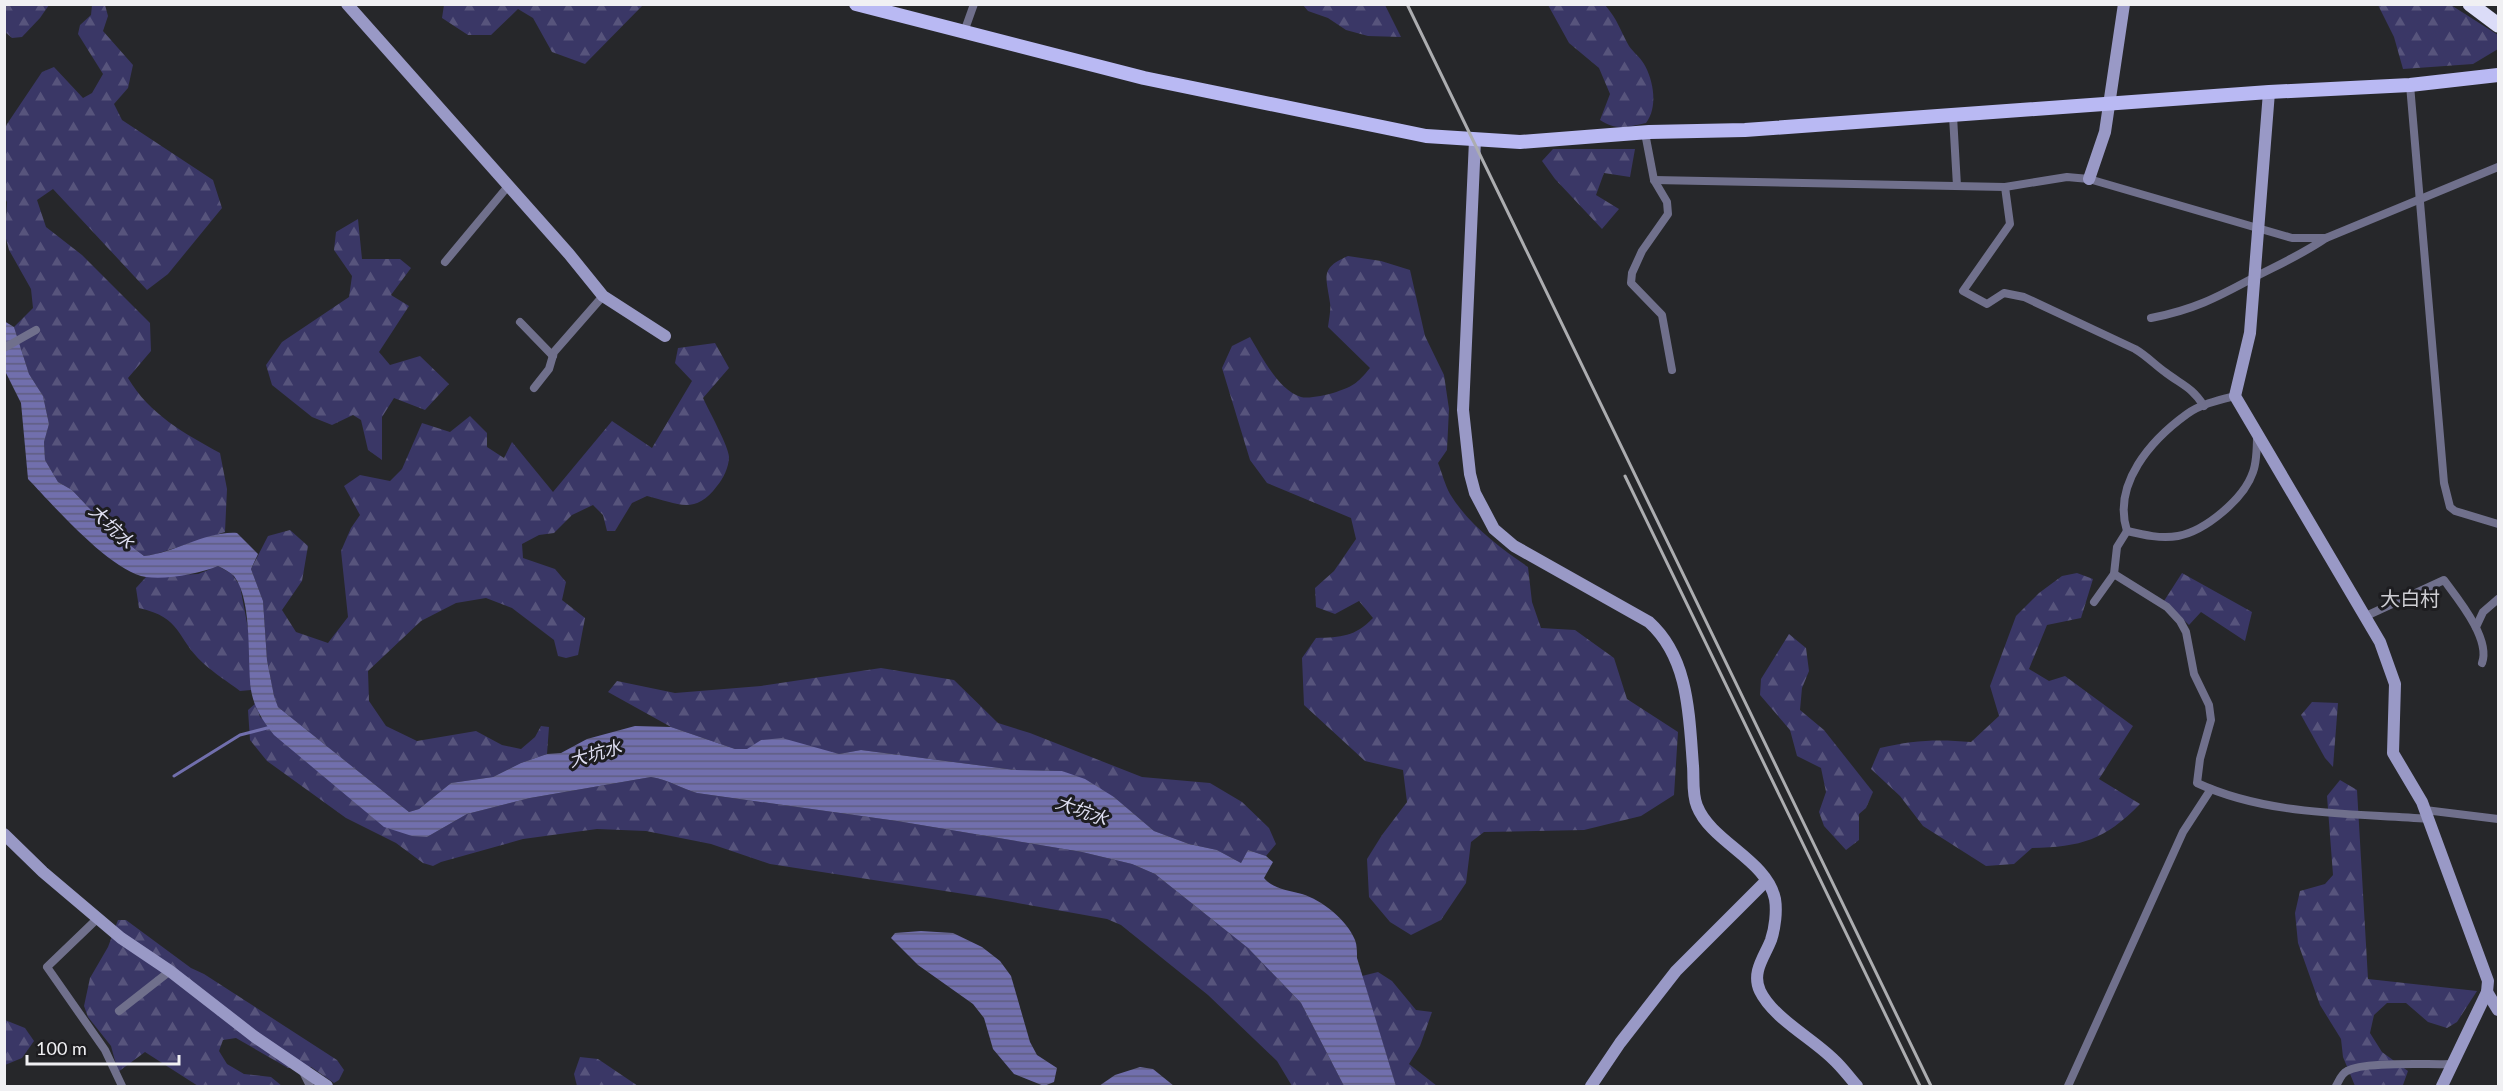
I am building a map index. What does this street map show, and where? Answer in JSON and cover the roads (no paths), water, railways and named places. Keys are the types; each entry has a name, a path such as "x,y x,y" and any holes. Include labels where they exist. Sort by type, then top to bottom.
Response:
{"highway":[{"path":"2470,4 2499,25"}],"main road":[{"path":"856,4 1144,78 1426,136 1520,142 1645,133 1746,130 2269,92 2410,85 2499,75"}],"street":[{"path":"347,4 509,185 603,296 665,336"},
{"path":"964,32 974,4"},
{"path":"2089,179 2105,132 2124,4"},
{"path":"2410,85 2442,464 2450,507 2455,511 2499,524"},
{"path":"2269,92 2250,333 2235,396 2258,431 2380,642 2395,684 2393,753 2427,815 2488,981 2487,992 2442,1086"},
{"path":"1953,116 1957,186"},
{"path":"1645,133 1654,180 1667,202 1668,214 1642,251 1632,273 1631,283 1662,315 1672,370"},
{"path":"1474,140 1463,410 1470,474 1475,493 1494,529 1514,546 1649,622 1662,634 1675,657 1687,701 1697,805 1707,825 1740,852 1766,881 1774,897 1776,912 1772,939 1758,970 1759,990 1775,1010 1834,1059 1857,1086"},
{"path":"2151,318 2183,312 2220,297 2301,255 2326,238 2499,167"},
{"path":"1654,180 2005,187 2067,177 2089,179 2292,238 2326,238"},
{"path":"445,262 509,185"},
{"path":"2005,187 2010,224 1963,291 1988,304 2004,293 2024,297 2135,349 2166,373 2195,391 2204,406"},
{"path":"534,388 549,369 553,356 603,296"},
{"path":"520,322 553,356"},
{"path":"4,348 36,330"},
{"path":"2094,602 2114,574 2118,547 2127,531 2123,506 2126,487 2132,474 2163,436 2188,413 2235,396"},
{"path":"2127,531 2156,537 2176,537 2195,532 2208,524 2244,489 2253,471 2258,431"},
{"path":"2114,574 2167,607 2186,632 2194,674 2209,705 2211,720 2200,759 2197,783 2248,800 2299,810 2499,819"},
{"path":"2366,616 2444,580 2476,627 2485,656 2482,663"},
{"path":"2476,627 2483,612 2499,599"},
{"path":"2068,1086 2183,832 2211,789"},
{"path":"4,834 43,872 121,938 171,971 255,1037 327,1086"},
{"path":"1592,1086 1620,1043 1676,971 1766,881"},
{"path":"98,918 47,967 105,1050 123,1086"},
{"path":"119,1011 171,971"},
{"path":"2487,992 2499,1010"},
{"path":"2336,1086 2349,1069 2364,1066 2452,1064"},
{"path":"300,1067 310,1086"}],"water":[{"name":"大坑水","path":"4,321 14,327 29,374 43,396 49,424 44,442 45,460 58,482 72,490 109,529 144,556 168,551 213,535 237,533 258,554 251,569 263,601 267,660 278,707 409,812 419,809 451,783 493,777 521,763 547,754 561,753 587,739 635,726 671,727 735,749 747,749 761,740 782,738 839,754 861,750 1015,770 1062,771 1085,779 1114,797 1154,831 1189,844 1217,850 1241,863 1248,850 1266,856 1273,862 1264,878 1268,882 1310,897 1340,918 1356,942 1357,958 1396,1086 1344,1086 1301,1003 1248,948 1155,874 1132,864 1082,852 897,821 697,793 651,777 530,798 467,814 427,837 412,836 384,827 274,735 263,719 254,703 251,690 247,615 240,587 234,576 218,566 192,574 163,578 146,577 132,572 116,563 83,536 28,479 21,403 5,371"},
{"path":"921,931 953,933 982,947 1000,961 1011,976 1030,1042 1037,1055 1057,1068 1054,1082 1044,1086 1014,1074 993,1049 984,1018 973,1004 918,965 891,938 895,933"},
{"path":"1140,1067 1153,1069 1174,1086 1099,1086 1115,1075"}],"waterway":[{"path":"174,776 240,735 271,727"}],"railway":[{"path":"1407,4 1931,1086"},
{"path":"1625,476 1920,1086"}],"district":[{"name":"大白村","path":"2410,598"}]}
